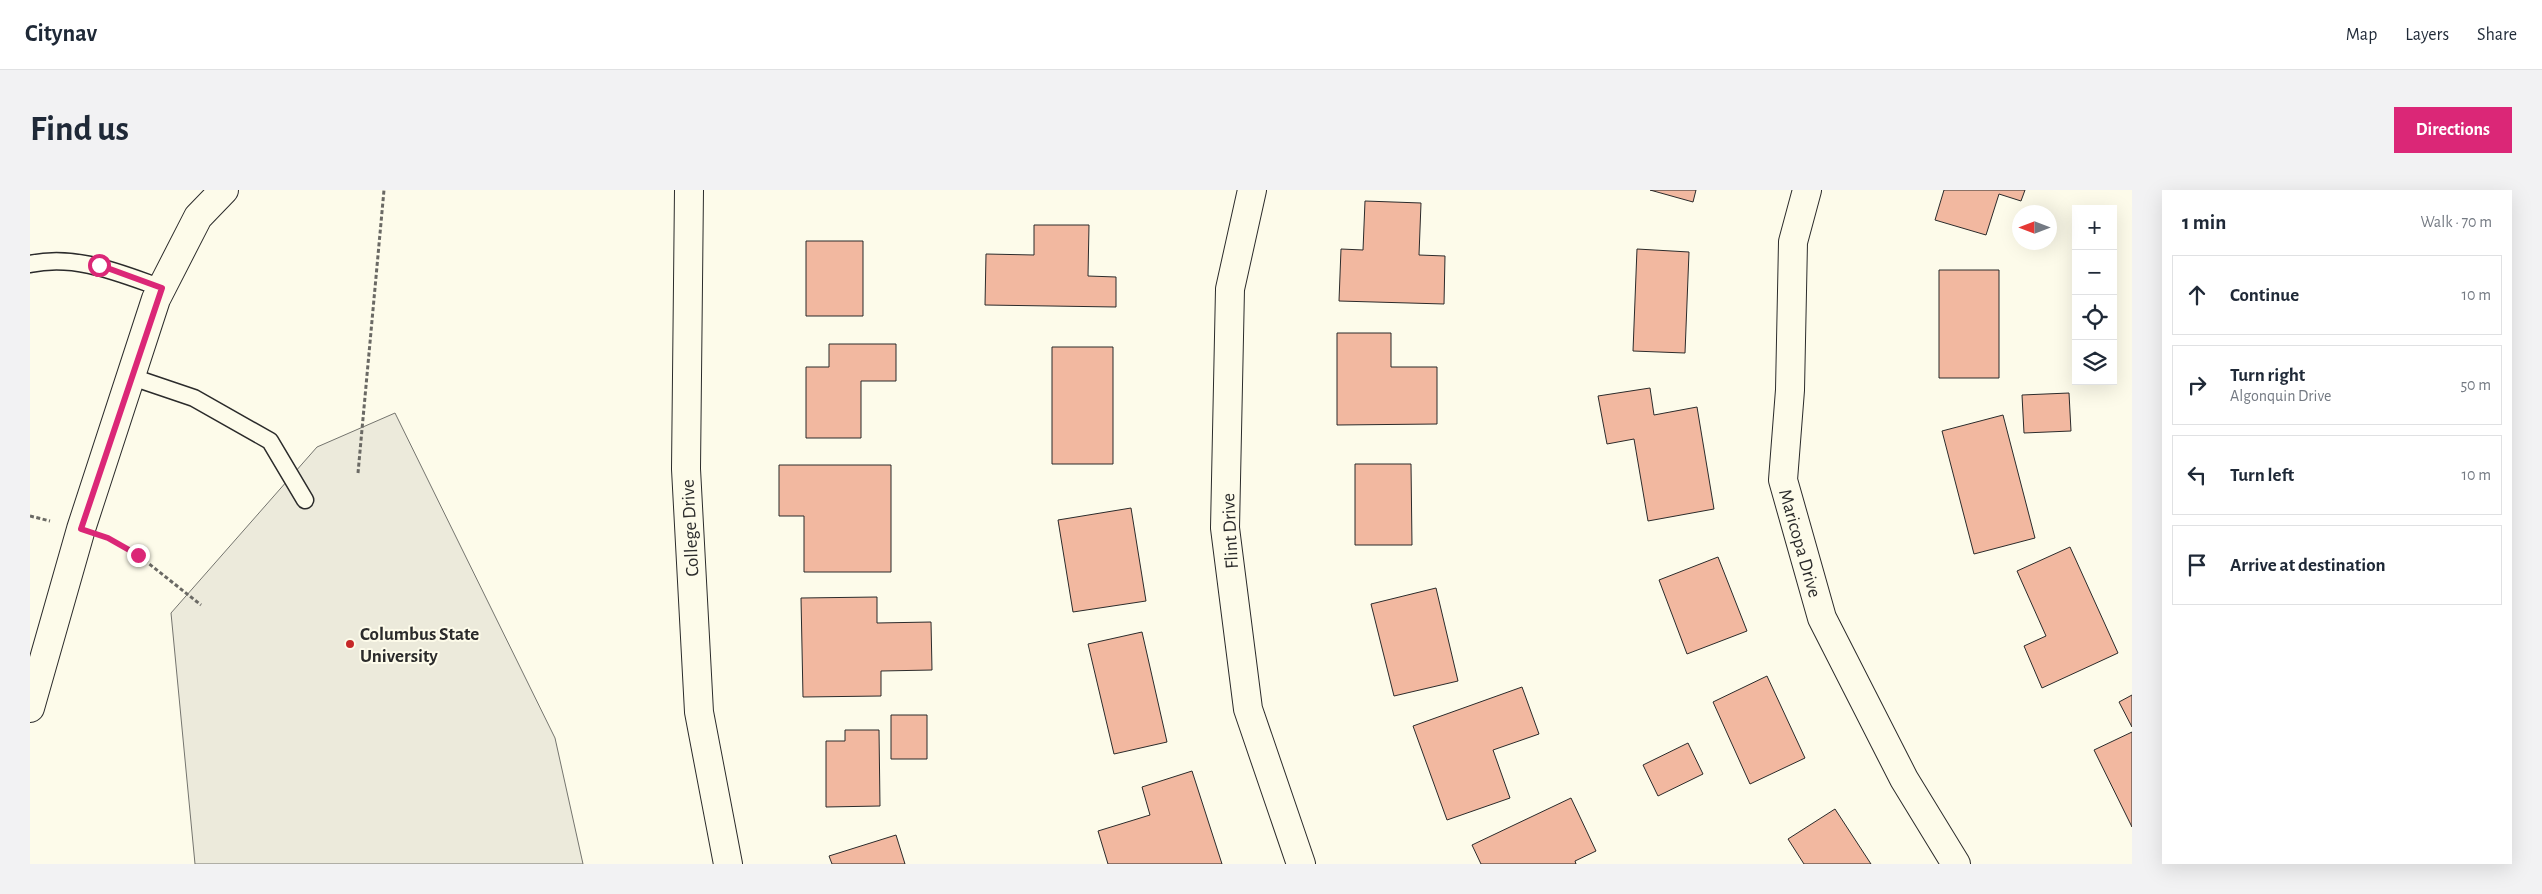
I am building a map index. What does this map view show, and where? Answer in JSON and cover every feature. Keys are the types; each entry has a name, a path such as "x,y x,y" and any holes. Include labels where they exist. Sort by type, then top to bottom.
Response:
{"street":[{"path":"30,708 81,529 162,288 198,218 224,190"},
{"name":"College Drive","path":"689,190 686,469 698,703 728,864"},
{"name":"Flint Drive","path":"1252,190 1230,289 1225,528 1248,708 1301,864"},
{"name":"Maricopa Drive","path":"1807,190 1793,242 1790,390 1783,480 1822,618 1904,778 1956,864"}],"lane":[{"path":"30,264 48,260 99,265 162,288"},
{"path":"132,377 194,398 270,441 305,500"}],"path":[{"path":"358,473 384,190"},
{"path":"30,516 108,538 138,555 201,605"}],"shaded area":[{"path":"395,413 555,738 583,864 195,864 171,613 317,447"}],"building":[{"path":"1650,190 1696,190 1693,202"},
{"path":"1944,190 2025,190 2021,201 1999,194 1986,235 1935,220"},
{"path":"1365,201 1421,203 1419,255 1445,256 1444,304 1339,301 1341,249 1363,250"},
{"path":"1034,225 1089,225 1088,276 1116,277 1116,307 985,305 986,254 1034,255"},
{"path":"806,241 863,241 863,316 806,316"},
{"path":"1637,249 1689,252 1685,353 1633,351"},
{"path":"1939,270 1999,270 1999,378 1939,378"},
{"path":"1337,333 1391,333 1391,367 1437,367 1437,424 1337,425"},
{"path":"829,344 896,344 896,381 861,381 861,438 806,438 806,367 829,367"},
{"path":"1052,347 1113,347 1113,464 1052,464"},
{"path":"1650,388 1654,415 1697,407 1714,509 1648,521 1634,439 1607,444 1598,396"},
{"path":"2069,393 2071,431 2024,433 2022,395"},
{"path":"2003,415 2035,538 1974,554 1942,431"},
{"path":"1355,464 1411,464 1412,545 1355,545"},
{"path":"779,465 891,465 891,572 804,572 804,516 779,516"},
{"path":"1131,508 1146,601 1073,612 1058,520"},
{"path":"2070,547 2118,653 2042,688 2024,646 2046,636 2017,571"},
{"path":"1718,557 1747,631 1687,654 1659,580"},
{"path":"1436,588 1458,681 1394,696 1371,604"},
{"path":"877,597 877,623 931,622 932,670 881,671 881,696 803,697 801,598"},
{"path":"1142,632 1167,742 1114,754 1088,644"},
{"path":"1767,676 1805,758 1750,784 1713,702"},
{"path":"1522,687 1539,734 1493,750 1510,798 1447,820 1413,726"},
{"path":"2132,695 2132,727 2119,702"},
{"path":"891,715 927,715 927,759 891,759"},
{"path":"845,730 879,730 880,806 826,807 826,741 845,741"},
{"path":"2132,732 2132,827 2094,750"},
{"path":"1688,743 1703,774 1658,796 1643,765"},
{"path":"1192,771 1222,864 1108,864 1098,831 1150,815 1142,787"},
{"path":"1571,798 1596,851 1575,861 1576,864 1481,864 1472,845"},
{"path":"1835,809 1871,864 1804,864 1788,839"},
{"path":"896,835 905,864 832,864 829,856"}],"place":[{"name":"Columbus State University","path":"350,644"}],"route":[{"path":"99,265 162,288 156,299 81,529 108,538 138,555"}]}
